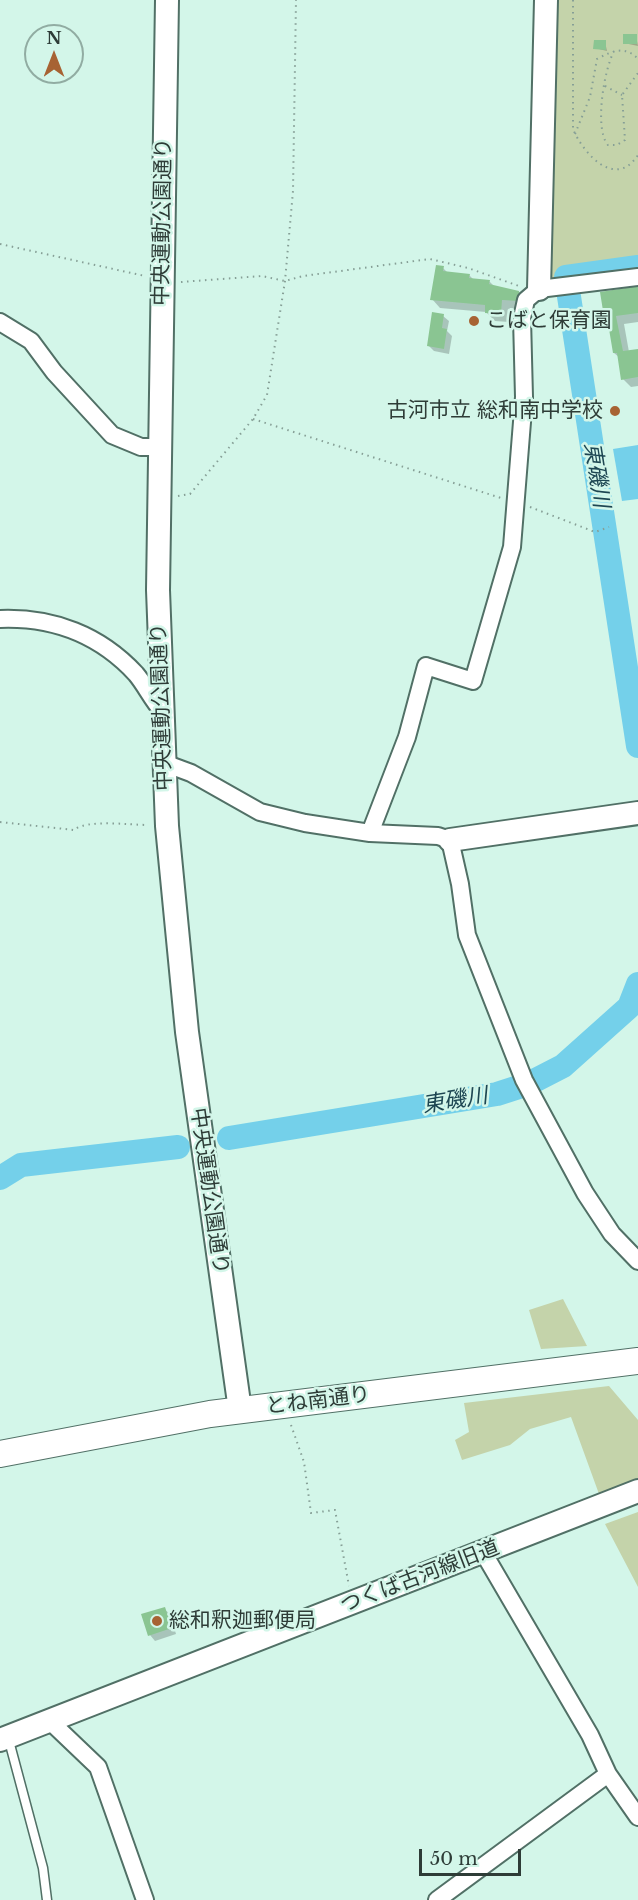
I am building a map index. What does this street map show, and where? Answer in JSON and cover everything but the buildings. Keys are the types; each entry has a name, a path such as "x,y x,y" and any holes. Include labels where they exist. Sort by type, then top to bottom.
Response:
{"main road":[{"name":"とね南通り","path":"0,1454 240,1410 638,1361"}],"street":[{"name":"中央運動公園通り","path":"167,0 158,600 167,826 187,1032 240,1410"},
{"path":"539,290 546,0"},
{"path":"370,833 407,737 426,666 473,681 507,571 512,547 524,397 522,318 526,300 539,290 638,277"},
{"path":"0,322 31,340 54,372 112,435 141,447 160,447"},
{"path":"0,619 24,618 68,628 114,651 138,677 163,712"},
{"path":"164,763 191,773 260,812 305,824 370,833 438,836 450,840 638,813"},
{"path":"450,840 460,884 467,935 527,1086 585,1193 612,1234 638,1261"},
{"name":"つくば古河線旧道","path":"4,1738 638,1491"},
{"path":"483,1552 590,1735 608,1774 638,1817"},
{"path":"45,1722 54,1725 98,1767 145,1900"},
{"path":"437,1900 608,1774"}],"lane":[{"path":"4,1738 43,1868 47,1900"}],"path":[{"path":"159,498 189,494 253,419 267,395 285,281 293,191 296,0"},
{"path":"573,0 575,134 578,143 590,159 615,169 626,167 638,155"},
{"path":"575,134 590,98 597,59 620,50 631,52 638,60"},
{"path":"614,51 608,63 601,128 603,139 608,145 617,145 625,140 622,94 638,73"},
{"path":"605,86 622,94"},
{"path":"0,244 163,279 195,283 262,276 285,281 303,276 430,259 468,268 520,287 539,290"},
{"path":"253,419 515,502 595,532 609,527"},
{"path":"0,822 74,830 79,826 90,824 167,826"},
{"path":"289,1404 291,1426 304,1462 311,1513 335,1510 352,1604"}],"green space":[{"path":"545,0 638,0 638,271 539,289"},
{"path":"563,1299 587,1346 541,1349 529,1310"},
{"path":"609,1386 638,1420 638,1478 599,1494 571,1417 530,1429 510,1445 462,1460 455,1440 469,1432 464,1403"},
{"path":"638,1512 638,1587 605,1524"}],"water":[{"path":"638,445 638,499 622,501 613,449"}],"waterway":[{"name":"東磯川","path":"638,267 566,277 638,746"},
{"name":"東磯川","path":"229,1138 497,1094 528,1084 563,1066 629,1007 638,984"},
{"name":"東磯川","path":"0,1178 21,1165 178,1147"}],"place":[{"name":"こばと保育園","path":"474,321"},
{"name":"古河市立 総和南中学校","path":"615,411"},
{"name":"総和釈迦郵便局","path":"157,1621"}]}
